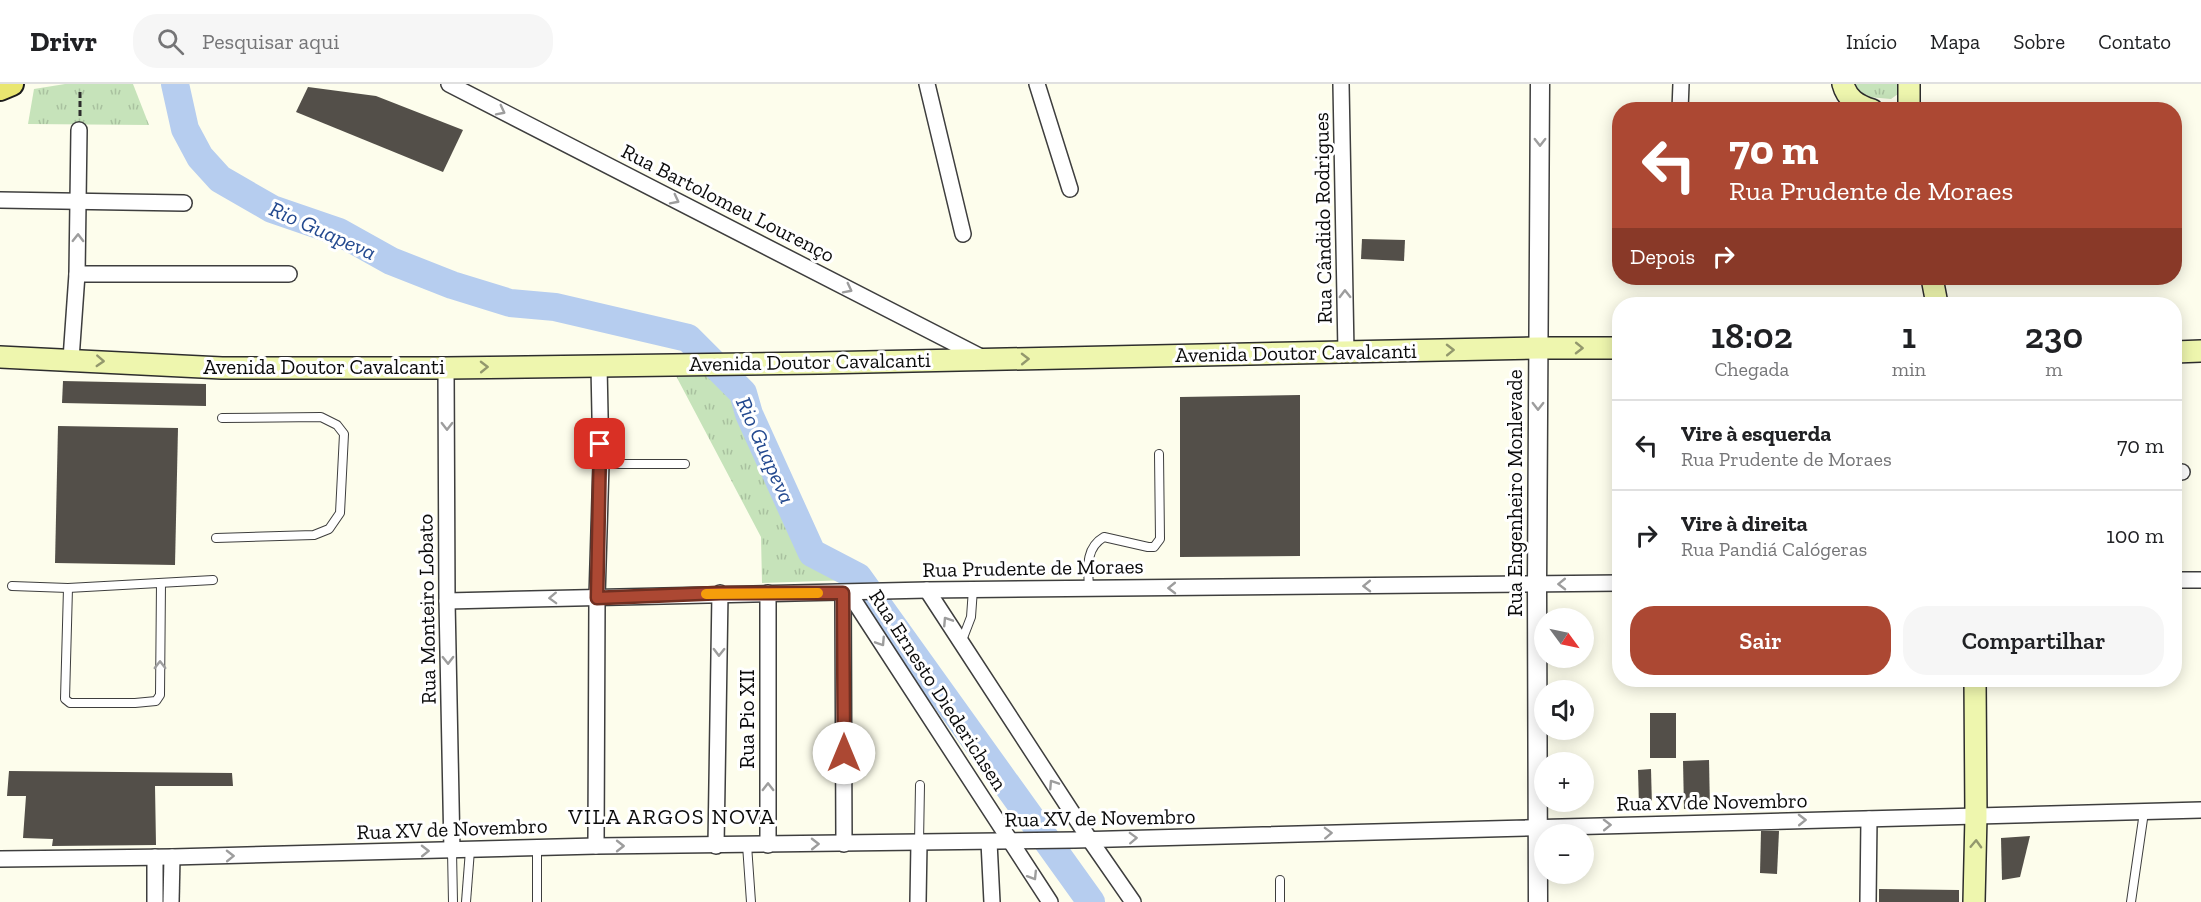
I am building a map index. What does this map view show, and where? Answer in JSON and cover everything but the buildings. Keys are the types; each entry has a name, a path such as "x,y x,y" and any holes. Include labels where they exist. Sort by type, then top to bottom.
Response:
{"main road":[{"path":"0,89 12,84"},
{"path":"1843,84 1846,93 1856,102"},
{"path":"1909,84 1909,102"},
{"name":"Avenida Doutor Cavalcanti","path":"0,357 222,368 446,368 1612,348"},
{"path":"2182,352 2201,351"},
{"path":"1974,902 1975,687"}],"street":[{"name":"Rua Bartolomeu Lourenço","path":"449,84 987,360"},
{"path":"927,84 963,234"},
{"path":"1037,84 1070,189"},
{"name":"Rua Cândido Rodrigues","path":"1341,84 1346,352"},
{"name":"Rua Engenheiro Monlevade","path":"1538,824 1540,84"},
{"path":"1680,102 1681,84"},
{"path":"71,359 77,274 79,130"},
{"path":"0,200 184,203"},
{"path":"77,274 289,274"},
{"path":"596,846 597,598 601,464 599,366"},
{"name":"Rua Monteiro Lobato","path":"446,368 447,601 452,851"},
{"path":"2182,580 2201,580"},
{"name":"Rua Prudente de Moraes","path":"447,601 768,592 852,593 973,589 1612,583"},
{"path":"927,590 1082,840 1133,902"},
{"name":"Rua Pio XII","path":"768,592 768,845"},
{"path":"716,846 720,593"},
{"path":"844,844 852,593"},
{"name":"Rua Ernesto Diederichsen","path":"852,593 1019,841 1050,902"},
{"name":"Rua XV de Novembro","path":"1594,826 2201,810"},
{"path":"1868,902 1869,819"},
{"name":"Rua XV de Novembro","path":"0,859 452,851 596,846 990,842 1534,827"},
{"path":"990,842 992,902"},
{"path":"918,902 919,843"},
{"path":"154,902 155,857"},
{"path":"171,902 172,857"},
{"name":"Rua Engenheiro Monlevade","path":"1539,884 1539,902"}],"lane":[{"path":"216,538 314,535 329,529 340,513 344,434 337,425 321,417 222,418"},
{"path":"1089,588 1089,553 1096,542 1104,537 1148,548 1158,544 1160,539 1159,454"},
{"path":"601,464 685,464"},
{"path":"12,586 68,588 213,580"},
{"path":"68,588 65,699 70,703 135,703 156,701 160,695 161,583"},
{"path":"961,643 971,616 973,589"},
{"path":"919,843 920,786"},
{"path":"2131,902 2145,812"},
{"path":"747,845 751,902"},
{"path":"537,848 537,902"},
{"path":"466,902 470,850"},
{"path":"452,851 453,902"},
{"path":"1280,880 1280,902"}],"path":[{"path":"79,130 80,92"}],"green space":[{"path":"65,84 133,84 149,125 28,124 34,89"},
{"path":"1851,84 1898,84 1898,94 1891,99 1857,96"},
{"path":"708,371 739,411 782,511 810,561 850,580 762,583 761,537 675,374"}],"waterway":[{"name":"Rio Guapeva","path":"175,84 185,129 200,157 220,179 272,209 339,232 391,261 452,285 510,303 555,307 688,338 743,393 749,414 812,553 858,577 1091,902"}],"slow traffic":[{"path":"706,594 818,593"}],"district":[{"name":"VILA ARGOS NOVA","path":"672,816"}],"route":[{"path":"600,444 597,598 768,592 843,593 844,753"}]}
